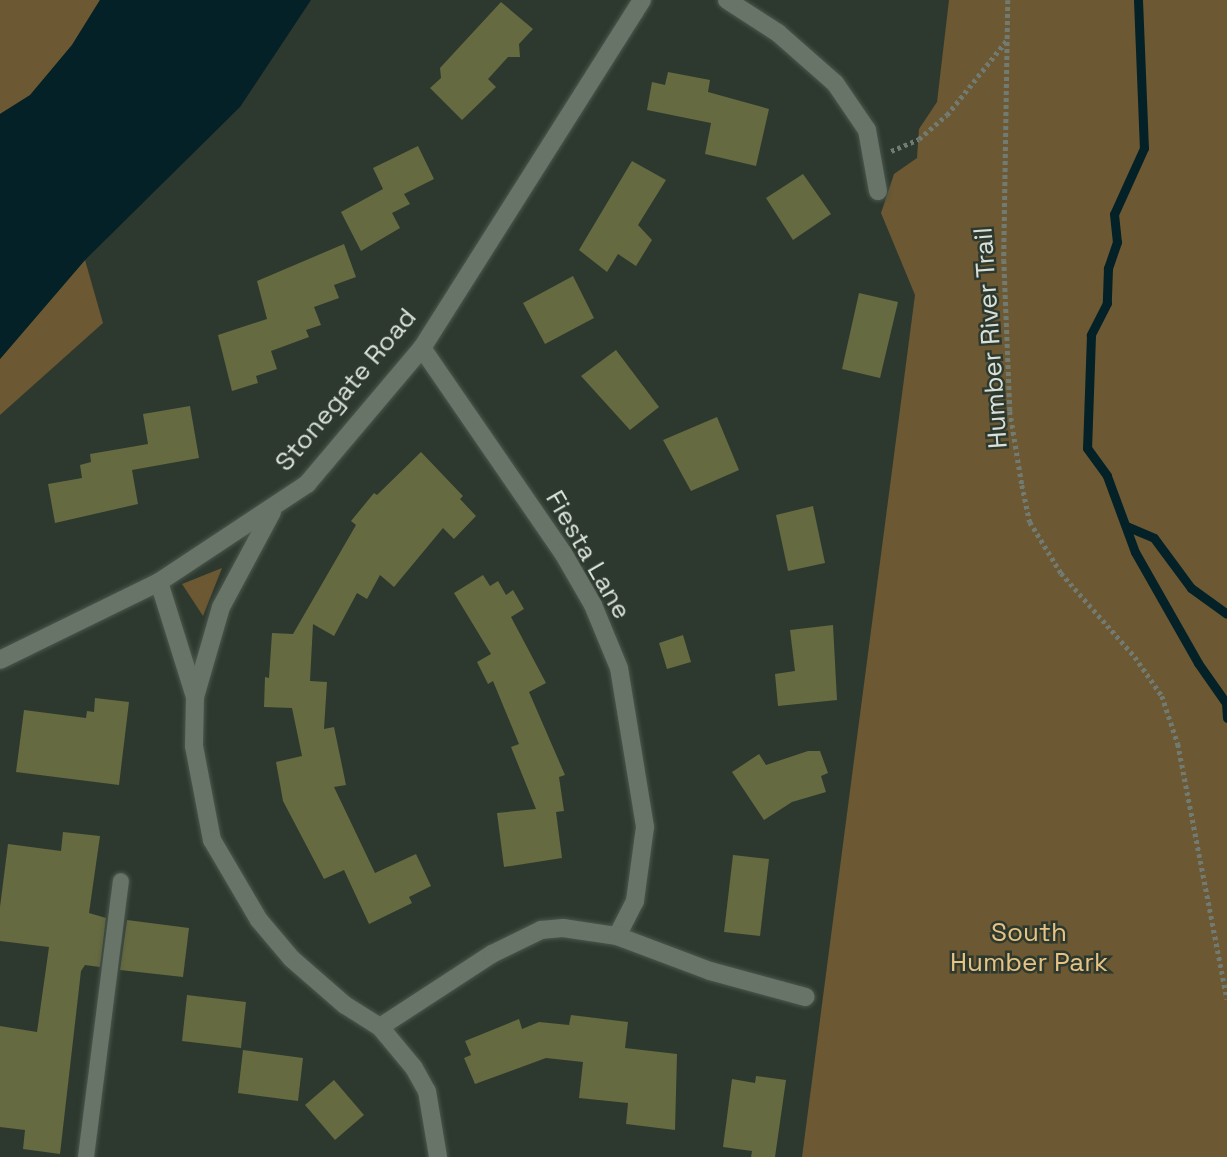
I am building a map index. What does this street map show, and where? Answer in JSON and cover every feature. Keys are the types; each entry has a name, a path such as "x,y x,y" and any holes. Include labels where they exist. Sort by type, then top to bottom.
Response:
{"street":[{"name":"Stonegate Road","path":"0,660 159,582 307,484 422,348 642,0"},
{"path":"727,0 778,33 835,83 867,130 878,191"},
{"name":"Fiesta Lane","path":"422,348 563,553 593,605 619,668 645,827 635,901 617,936"},
{"path":"273,509 221,607 195,697 194,746 202,799 212,840 231,877 292,959 345,1005 380,1027 427,1091 438,1157"},
{"path":"159,582 195,697"},
{"path":"380,1027 474,964 541,930 617,936 710,971 806,997"}],"lane":[{"path":"86,1157 121,881"}],"path":[{"name":"Humber River Trail","path":"1009,0 1002,177 1009,398 1027,510 1061,573 1135,657 1162,696 1178,744 1227,999"},
{"path":"873,156 919,139 974,87 1007,41"}],"green space":[{"path":"0,0 100,0 72,45 30,96 0,114"},
{"name":"South Humber Park","path":"949,0 1227,0 1227,1157 802,1157 915,295 881,213 894,174 917,158 919,129 937,102"},
{"path":"85,260 103,323 0,415 0,359"},
{"path":"222,568 203,616 182,584"}],"water":[{"path":"100,0 311,0 240,107 85,260 0,359 0,114 30,95 72,45"}],"building":[{"path":"501,2 533,29 519,44 520,57 508,57 488,79 496,87 462,120 430,88 441,78 440,68"},
{"path":"668,72 710,80 708,92 769,109 756,166 705,154 711,123 647,110 652,82 665,85"},
{"path":"418,146 434,179 404,194 410,204 392,213 400,228 361,251 341,212 383,189 373,168"},
{"path":"632,161 666,180 638,225 652,240 636,266 618,254 607,272 579,250"},
{"path":"803,174 831,214 793,240 766,198"},
{"path":"344,244 356,277 334,285 339,298 314,307 321,325 306,330 309,337 271,351 277,369 256,376 258,383 232,391 218,335 267,319 257,281"},
{"path":"573,276 594,318 545,344 523,303"},
{"path":"859,293 898,302 880,378 842,369"},
{"path":"616,350 659,407 630,430 581,376"},
{"path":"190,406 199,458 132,470 138,504 55,523 48,484 82,478 80,465 91,462 90,454 148,444 143,414"},
{"path":"717,417 739,470 691,491 663,440"},
{"path":"421,452 463,496 460,499 476,516 454,539 443,528 394,587 380,575 367,599 357,593 334,636 313,624 310,681 327,682 324,729 334,727 346,785 334,787 375,873 416,854 431,886 409,897 412,903 369,924 344,870 324,879 283,801 276,762 302,756 292,708 264,707 265,677 269,678 272,633 293,634 356,525 351,521 374,493 377,495"},
{"path":"813,506 825,563 788,571 776,515"},
{"path":"483,575 490,586 498,581 506,595 513,590 524,609 511,617 546,683 529,692 565,775 559,777 564,811 556,812 562,858 504,867 497,813 536,809 511,747 519,744 493,681 488,684 477,662 491,654 454,593"},
{"path":"833,625 837,700 778,706 775,674 795,671 790,630"},
{"path":"683,635 691,662 667,669 659,643"},
{"path":"95,698 129,702 119,785 16,772 24,710 86,718 87,711 94,712"},
{"path":"808,751 820,751 828,773 821,776 826,792 792,802 764,820 732,772 759,754 766,765"},
{"path":"63,832 100,836 89,913 106,918 100,967 85,965 81,971 60,1154 23,1149 25,1130 0,1127 0,1026 37,1032 49,947 0,941 0,907 8,844 61,851"},
{"path":"733,855 769,859 760,936 724,932"},
{"path":"127,920 189,928 183,977 120,970"},
{"path":"187,995 246,1002 241,1048 182,1041"},
{"path":"571,1015 628,1022 625,1048 677,1054 675,1130 626,1124 628,1103 579,1098 583,1062 546,1058 475,1084 464,1058 471,1055 465,1041 519,1019 522,1029 539,1022 569,1025"},
{"path":"243,1050 303,1058 298,1101 238,1093"},
{"path":"756,1076 786,1080 775,1157 751,1157 752,1151 723,1147 732,1079 755,1083"},
{"path":"334,1080 364,1115 335,1140 305,1105"}],"waterway":[{"path":"1138,0 1144,148 1114,214 1117,242 1108,268 1107,303 1091,335 1087,448 1107,476 1135,552 1198,663 1226,703 1227,718"},
{"path":"1126,526 1154,538 1191,588 1227,614"}]}
